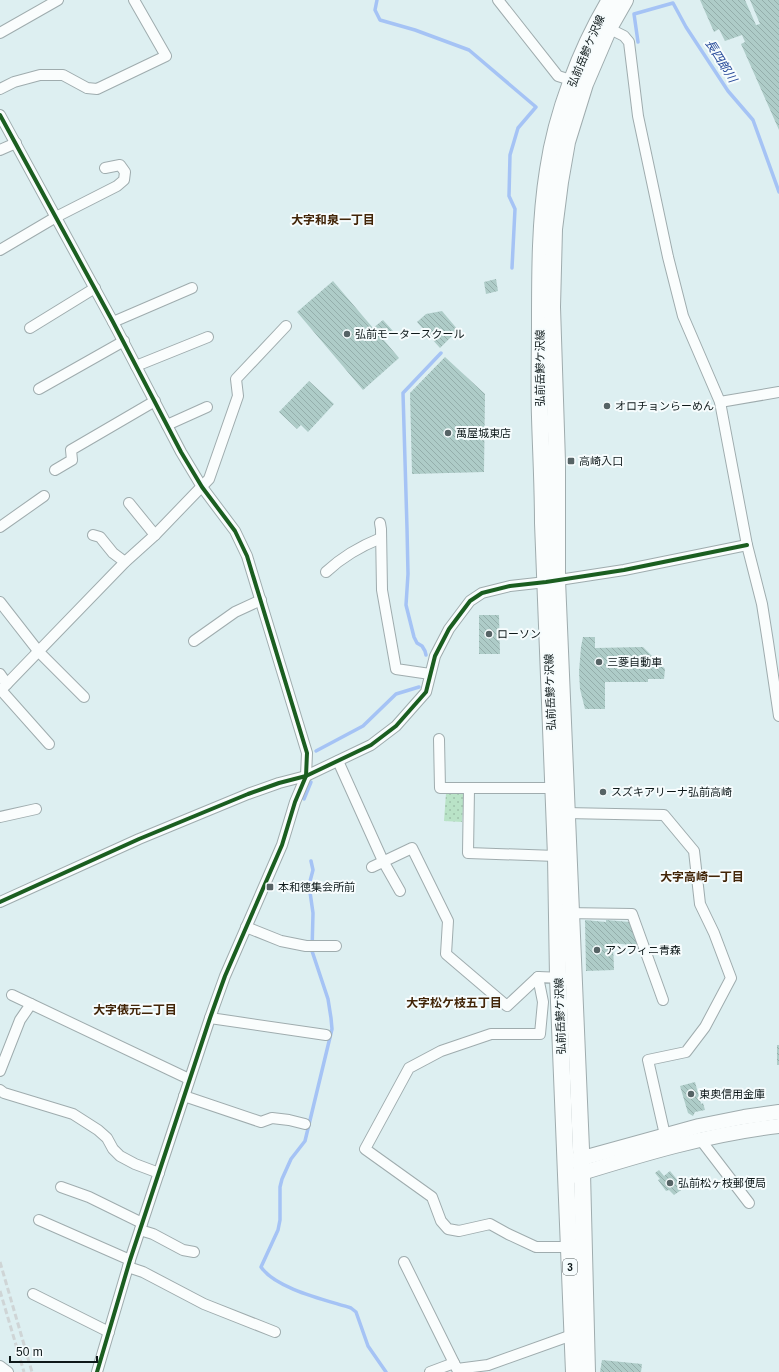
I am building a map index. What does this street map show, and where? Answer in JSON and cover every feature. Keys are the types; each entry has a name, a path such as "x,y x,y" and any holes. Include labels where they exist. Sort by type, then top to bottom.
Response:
{"main road":[{"name":"弘前岳鰺ケ沢線","path":"574,1372 572,1335 577,1247 566,1170 566,978 564,913 556,856 551,581 543,523 540,417 542,217 550,161 558,124 579,82 603,25 610,0"},
{"name":"3","path":"603,25 625,0"},
{"name":"3","path":"551,581 566,813 564,913"},
{"name":"3","path":"566,978 582,1166 577,1247 587,1372"}],"street":[{"path":"0,33 58,0"},
{"path":"0,89 14,82 40,75 63,75 87,88 98,89 166,56 134,0"},
{"path":"498,0 558,76 579,82"},
{"path":"603,25 624,36 628,42 638,116 668,257 681,309 720,402 747,545 764,619 779,716"},
{"path":"0,115 124,341 167,425 202,487 235,532 247,556 307,752 306,776 295,802 282,845 225,976 189,1079 129,1264 97,1372"},
{"path":"0,150 16,142"},
{"path":"0,250 56,217 117,186 124,180 125,172 120,165 105,168"},
{"path":"30,328 95,288"},
{"path":"113,322 192,288"},
{"path":"3,688 125,562 209,479 238,396 236,379 286,326"},
{"path":"136,366 208,337"},
{"path":"39,389 124,341"},
{"path":"720,402 779,392"},
{"path":"55,470 72,460 71,450 155,401"},
{"path":"167,425 207,408"},
{"path":"0,527 44,496"},
{"path":"129,503 154,535"},
{"path":"380,522 382,590 396,669 430,674"},
{"path":"93,535 100,537 113,553 125,562"},
{"path":"326,572 336,562 366,544 381,538"},
{"path":"0,902 139,840 248,794 279,783 306,776 371,745 396,726 426,692 435,656 449,629 470,601 482,593 497,588 624,570 747,545"},
{"path":"194,641 235,612 261,600"},
{"path":"0,602 39,652 84,697"},
{"path":"0,674 3,688 49,744"},
{"path":"439,739 440,788 554,788"},
{"path":"338,760 384,862 400,891"},
{"path":"469,789 468,853 556,856"},
{"path":"0,817 36,809"},
{"path":"566,813 664,815 694,851 700,904 714,933 731,978 705,1027 686,1052 648,1060 665,1135"},
{"path":"372,867 412,848 448,921 446,954 508,1006 538,977 566,978"},
{"path":"564,913 632,914 663,1000"},
{"path":"246,927 281,941 306,946 336,946"},
{"path":"538,977 543,1002 540,1034 490,1034 441,1051 409,1068 365,1149 432,1197 441,1221 448,1229 459,1231 490,1224 536,1247 577,1247"},
{"path":"12,995 189,1079"},
{"path":"0,1071 20,1020 31,1004"},
{"path":"210,1018 326,1035"},
{"path":"0,1090 4,1093 73,1114 98,1130 107,1138 113,1149 120,1156 159,1173"},
{"path":"184,1096 261,1122 272,1118 305,1124"},
{"path":"582,1166 665,1135 699,1126 779,1112"},
{"path":"566,1170 700,1140 779,1126"},
{"path":"700,1140 749,1204"},
{"path":"61,1187 89,1197 183,1250 194,1252"},
{"path":"39,1220 129,1264 204,1304 275,1332"},
{"path":"404,1262 457,1369 488,1365 572,1335"},
{"path":"33,1294 109,1332"},
{"path":"430,1372 454,1363"},
{"path":"0,1366 8,1372"}],"green space":[{"path":"446,793 464,793 462,822 444,821"}],"building":[{"path":"700,0 745,0 756,25 760,24 750,0 779,0 779,130 741,44 745,42 742,35 725,41 719,29 714,32"},
{"path":"496,279 498,291 486,294 484,282"},
{"name":"弘前モータースクール","path":"333,281 373,328 383,320 393,331 383,339 399,358 363,390 297,312"},
{"path":"442,311 458,330 440,348 417,322 426,314"},
{"name":"萬屋城東店","path":"445,357 485,394 484,472 412,474 410,393"},
{"path":"309,381 334,404 308,432 301,425 297,429 279,412"},
{"name":"ローソン","path":"479,615 499,615 500,654 479,654"},
{"path":"583,637 595,637 595,648 643,647 665,669 664,679 648,679 648,682 605,682 605,709 585,709 580,689 579,672"},
{"path":"585,920 630,922 639,946 613,943 614,970 586,971"},
{"path":"777,1045 779,1045 779,1065 777,1065"},
{"name":"東奥信用金庫","path":"695,1082 701,1104 703,1103 705,1110 695,1112 693,1116 688,1113 680,1086"},
{"path":"659,1170 664,1176 670,1171 684,1188 674,1195 669,1190 666,1191 655,1173"},
{"path":"602,1360 642,1364 641,1372 600,1372"}],"waterway":[{"path":"377,0 375,10 380,20 415,30 469,50 536,107 518,128 510,155 509,196 515,209 512,268"},
{"name":"長四郎川","path":"638,42 634,14 673,3 686,27 728,91 753,120 779,192"},
{"path":"426,655 422,646 417,643 414,637 406,605 408,574 403,393 441,353"},
{"path":"316,751 363,726 396,694 419,687"},
{"path":"304,799 311,782"},
{"path":"311,861 313,870 309,885 313,913 312,951 328,999 332,1029 305,1141 291,1159 282,1179 280,1187 280,1220 278,1230 261,1267 268,1275 289,1288 351,1308 356,1312 368,1346 386,1372"}],"railway":[{"path":"0,1262 32,1372"},
{"path":"0,1291 24,1372"}],"cycle path":[{"path":"0,115 113,322 181,452 202,487 235,531 247,556 307,753 306,776 295,802 282,845 225,976 210,1018 130,1260 97,1372"},
{"path":"0,902 139,839 248,794 279,783 306,776 371,745 396,726 426,692 435,656 449,629 470,601 482,593 510,586 624,570 747,545"}],"place":[{"name":"弘前モータースクール","path":"347,334"},
{"name":"オロチョンらーめん","path":"607,406"},
{"name":"萬屋城東店","path":"448,433"},
{"name":"高崎入口","path":"571,461"},
{"name":"ローソン","path":"489,634"},
{"name":"三菱自動車","path":"599,662"},
{"name":"スズキアリーナ弘前高崎","path":"603,792"},
{"name":"本和徳集会所前","path":"270,887"},
{"name":"アンフィニ青森","path":"597,950"},
{"name":"東奥信用金庫","path":"691,1094"},
{"name":"弘前松ヶ枝郵便局","path":"670,1183"}],"district":[{"name":"大字和泉一丁目","path":"333,220"},
{"name":"大字高崎一丁目","path":"702,877"},
{"name":"大字松ケ枝五丁目","path":"454,1003"},
{"name":"大字俵元二丁目","path":"135,1010"}]}
